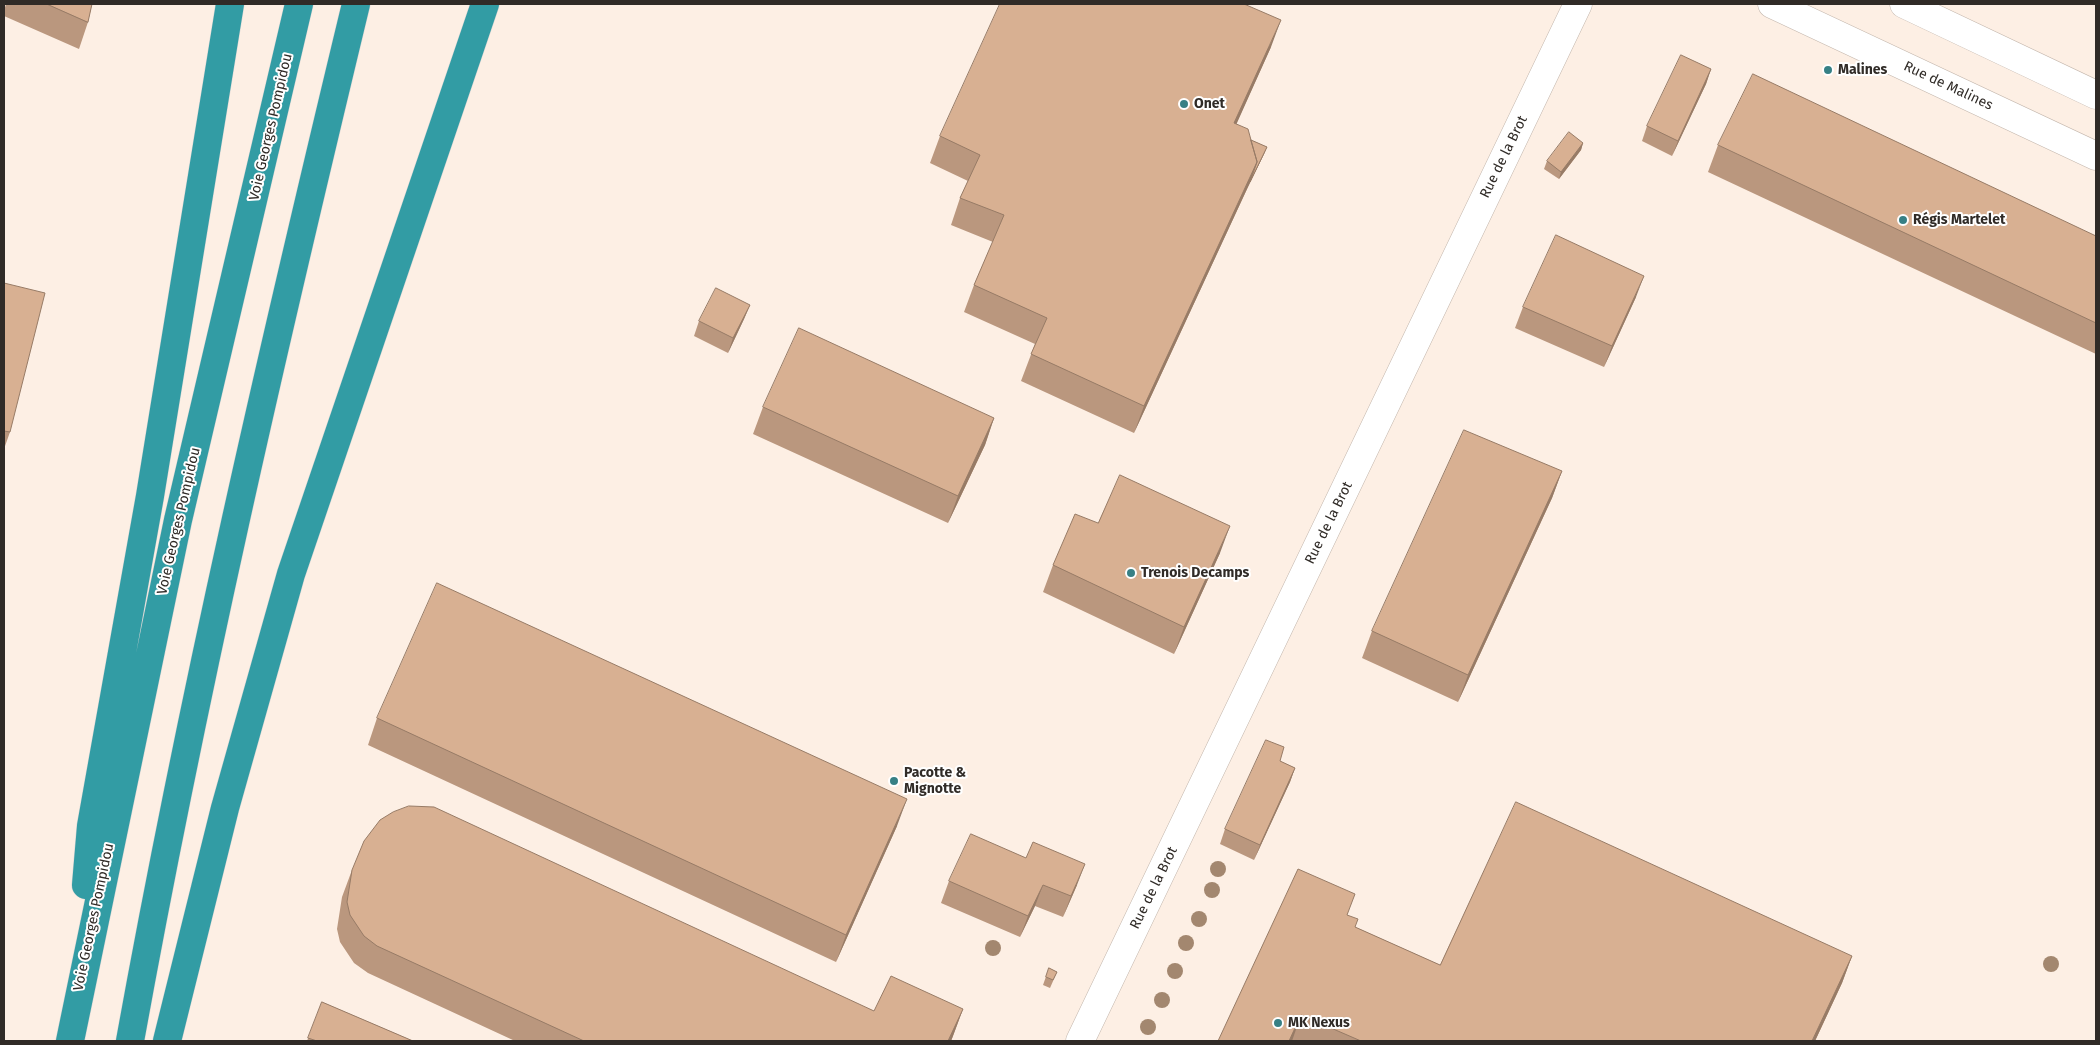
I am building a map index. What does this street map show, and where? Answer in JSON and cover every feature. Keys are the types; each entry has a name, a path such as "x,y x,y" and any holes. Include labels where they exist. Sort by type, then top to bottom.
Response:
{"highway":[{"path":"76,1007 91,826 150,496 230,4"},
{"name":"Voie Georges Pompidou","path":"70,1041 178,520 300,4"},
{"path":"130,1041 158,885 271,357 356,4"},
{"path":"166,1041 225,808 291,574 485,4"}],"street":[{"name":"Rue de la Brot","path":"1080,1041 1578,4"},
{"name":"Rue de Malines","path":"1772,4 2096,156"},
{"path":"1904,4 2096,95"}],"building":[{"path":"47,4 92,4 88,22"},
{"path":"1000,4 1244,4 1281,20 1234,123 1248,129 1257,162 1144,406 1031,354 1047,318 974,285 1004,215 960,198 980,155 940,136"},
{"path":"1681,55 1711,69 1678,141 1647,126"},
{"name":"Régis Martelet","path":"1753,74 2096,236 2096,323 1718,145"},
{"path":"1569,132 1583,143 1561,172 1547,161"},
{"path":"1251,140 1267,147 1250,182 1257,162"},
{"path":"1556,235 1644,276 1612,346 1523,307"},
{"path":"4,283 45,293 10,432 4,431"},
{"path":"716,288 750,305 733,338 699,321"},
{"path":"799,328 994,418 958,496 763,407"},
{"path":"1464,430 1562,471 1468,675 1372,631"},
{"name":"Trenois Decamps","path":"1120,475 1230,526 1184,627 1053,565 1075,514 1098,523"},
{"path":"437,583 907,799 846,935 377,718"},
{"path":"1266,740 1284,747 1280,761 1295,768 1260,845 1225,829"},
{"path":"1516,802 1852,956 1812,1041 1361,1041 1301,1015 1289,1041 1218,1041 1298,869 1355,894 1347,915 1358,919 1355,927 1440,965"},
{"path":"409,806 434,807 874,1011 891,976 963,1009 948,1041 584,1041 377,946 364,936 350,915 347,902 352,870 364,841 380,820 393,812"},
{"path":"971,834 1026,858 1033,842 1085,864 1071,896 1043,885 1028,916 949,881"},
{"path":"1049,968 1057,972 1053,980 1046,977"},
{"path":"322,1002 413,1041 317,1041 308,1038"}],"place":[{"name":"Malines","path":"1828,70"},
{"name":"Onet","path":"1184,104"},
{"name":"Régis Martelet","path":"1903,220"},
{"name":"Trenois Decamps","path":"1131,573"},
{"name":"Pacotte & Mignotte","path":"894,781"},
{"name":"MK Nexus","path":"1278,1023"}]}
